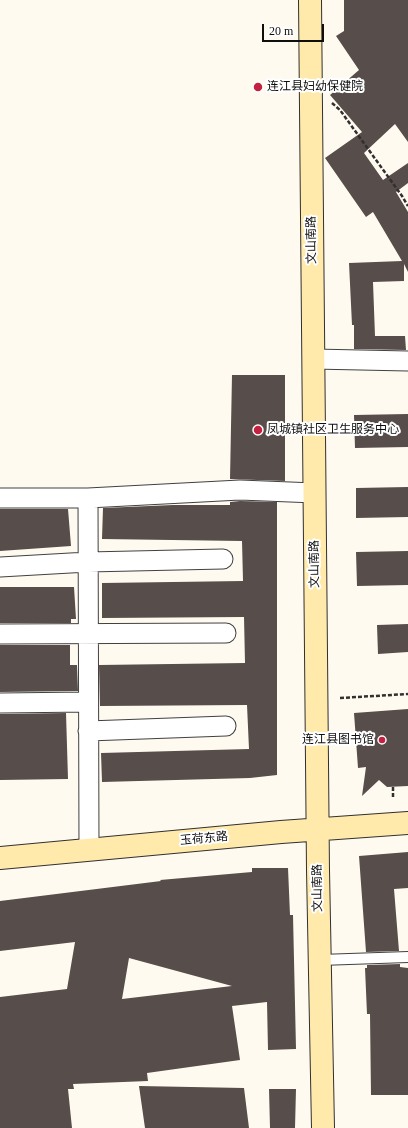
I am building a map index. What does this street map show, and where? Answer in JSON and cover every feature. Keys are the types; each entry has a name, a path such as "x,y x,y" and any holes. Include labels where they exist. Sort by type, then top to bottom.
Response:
{"main road":[{"name":"文山南路","path":"306,5 311,83 318,830 323,1128"},
{"name":"玉荷东路","path":"0,858 408,823"}],"street":[{"path":"313,359 408,361"},
{"path":"0,498 88,498 240,490 315,493"},
{"path":"88,498 89,850"},
{"path":"0,567 88,562 223,559"},
{"path":"0,634 226,633"},
{"path":"0,703 88,702"},
{"path":"88,731 226,726"}],"lane":[{"path":"320,960 408,958"}],"path":[{"path":"311,83 340,110 408,206"},
{"path":"340,698 408,694"},
{"path":"393,787 394,798"}],"building":[{"path":"344,0 408,0 408,142 395,124 364,153 383,180 408,163 408,183 396,192 408,212 408,272 404,264 404,281 373,282 375,336 405,336 406,350 354,349 354,325 352,325 349,263 402,261 373,212 366,217 325,158 362,132 330,95 359,70 336,36 344,31"},
{"name":"凤城镇社区卫生服务中心","path":"232,375 285,375 285,481 230,479"},
{"path":"408,414 408,447 355,448 354,415"},
{"path":"408,487 408,517 356,518 356,488"},
{"path":"230,502 277,502 277,775 250,778 102,782 101,753 249,749 247,705 100,706 99,665 245,663 244,617 102,618 102,583 243,581 242,541 102,539 103,508 173,505 230,505"},
{"path":"0,509 68,509 71,546 0,551"},
{"path":"408,551 408,585 357,586 356,552"},
{"path":"0,587 74,587 76,619 71,619 71,623 0,623"},
{"path":"408,624 408,652 378,654 377,625"},
{"path":"0,645 70,645 70,665 77,665 78,691 0,692"},
{"name":"连江县图书馆","path":"408,709 408,786 387,787 379,780 362,796 366,767 358,768 354,713"},
{"path":"66,713 68,779 0,780 0,714"},
{"path":"408,852 408,888 394,889 399,951 366,952 359,856"},
{"path":"252,868 288,868 290,915 293,915 296,1049 268,1050 267,1002 232,1006 240,1060 147,1073 148,1081 73,1084 74,1089 68,1089 72,1128 0,1128 0,997 67,989 75,942 0,951 0,901 161,881 160,880 252,872","holes":["129,958 232,986 122,999"]},
{"path":"400,964 400,967 408,968 408,1095 371,1095 370,1014 367,1014 365,968 367,968 367,965"},
{"path":"139,1086 244,1088 249,1128 145,1128"},
{"path":"269,1089 296,1089 295,1128 270,1128"}],"place":[{"name":"连江县妇幼保健院","path":"258,87"},
{"name":"凤城镇社区卫生服务中心","path":"258,430"},
{"name":"连江县图书馆","path":"382,740"}]}
